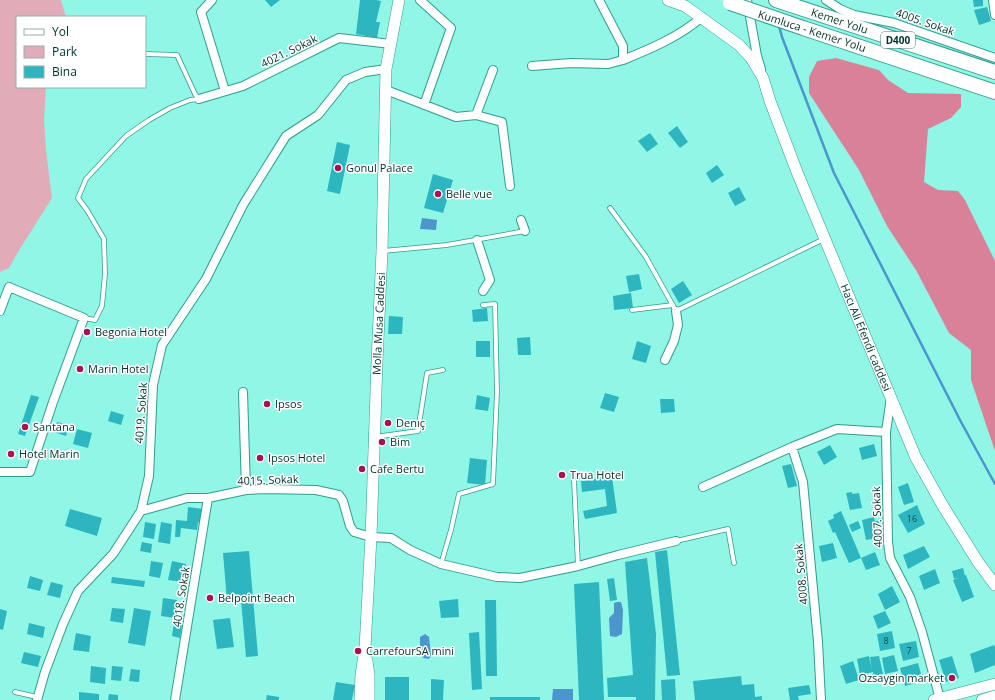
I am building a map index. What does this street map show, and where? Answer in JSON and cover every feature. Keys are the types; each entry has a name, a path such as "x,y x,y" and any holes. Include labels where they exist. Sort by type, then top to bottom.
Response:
{"highway":[{"name":"Kemer Yolu","path":"776,0 802,9 853,20 995,72"},
{"name":"Kumluca - Kemer Yolu","path":"726,2 995,92"}],"street":[{"path":"212,0 201,12 225,91"},
{"name":"Molla Musa Caddesi","path":"365,648 371,537 382,251 386,70 399,0"},
{"path":"420,0 451,28 424,105"},
{"path":"599,0 623,46 623,60"},
{"name":"Hacı Ali Efendi caddesi","path":"668,0 685,6 702,17 739,45 752,58 763,78 796,172 916,458 942,506 978,562 995,585"},
{"path":"747,0 757,56 763,78"},
{"name":"4005. Sokak","path":"826,0 853,20 894,22 995,58"},
{"path":"993,0 995,15"},
{"path":"532,66 571,63 608,64 623,60 673,37 692,26 702,17"},
{"name":"4021. Sokak","path":"199,99 243,86 339,38 391,44"},
{"name":"4019. Sokak","path":"37,698 45,672 78,591 113,554 141,510 149,476 153,385 162,345 206,279 242,205 286,136 318,115 346,80 365,72 386,70"},
{"path":"476,115 493,70"},
{"path":"386,90 456,117 476,115 502,122 510,186"},
{"path":"521,220 525,231"},
{"path":"477,240 490,280 483,291"},
{"path":"0,311 9,287 84,318 30,472 0,472"},
{"path":"665,360 674,341 678,325 674,308"},
{"path":"243,392 246,490"},
{"name":"4007. Sokak","path":"890,397 886,432 888,542 890,558 910,597 922,632 937,699"},
{"path":"703,487 792,447 837,429 886,432"},
{"name":"4008. Sokak","path":"792,447 804,488 822,700"},
{"name":"4015. Sokak","path":"141,510 187,498 208,498 246,490 316,490 339,495 343,501 350,526 354,532 371,537"},
{"name":"4018. Sokak","path":"175,700 208,498"},
{"path":"371,537 391,538 410,550 442,564 498,577 520,578 578,566 676,542"},
{"path":"360,700 361,675 365,648"},
{"path":"365,648 369,675 369,700"},
{"path":"937,699 995,684"},
{"path":"982,700 995,696"}],"lane":[{"path":"146,54 177,55 195,94 199,99"},
{"path":"84,318 95,320 102,306 105,274 104,239 78,198 86,179 126,136 170,108 190,100 199,99"},
{"path":"610,208 646,257 674,308"},
{"path":"382,251 447,245 525,231"},
{"path":"632,310 674,308 825,239"},
{"path":"442,564 459,494 493,484 497,392 495,304 483,305"},
{"path":"374,437 418,431 427,374 443,370"},
{"path":"574,480 578,566"},
{"path":"676,542 728,529 734,563"},
{"path":"15,692 37,698"}],"green space":[{"path":"0,0 61,0 66,16 16,16 16,88 46,88 44,120 52,198 9,268 0,272"}],"shaded area":[{"path":"836,58 879,70 888,80 908,93 961,94 961,107 951,118 928,129 924,182 938,190 958,191 965,200 995,261 995,451 971,380 971,350 949,333 916,270 887,226 859,170 809,93 809,77 817,61"}],"water":[{"path":"422,218 437,220 436,230 420,229"},
{"path":"621,602 623,610 622,634 616,637 610,636 609,618 614,613 614,603"},
{"path":"425,634 429,637 431,655 429,659 423,658 420,650 420,637"},
{"path":"553,689 573,689 573,700 552,700"}],"building":[{"path":"265,0 280,0 271,7"},
{"path":"360,0 381,1 376,22 380,22 377,38 356,34"},
{"path":"973,0 983,0 983,6 974,7"},
{"path":"987,7 991,21 979,25 974,10"},
{"path":"677,126 688,142 680,148 668,133"},
{"path":"650,133 658,144 647,152 638,141"},
{"name":"Gonul Palace","path":"337,142 350,145 340,194 327,191"},
{"path":"717,165 724,175 712,183 706,173"},
{"name":"Belle vue","path":"433,174 453,180 443,213 424,208"},
{"path":"739,187 746,200 735,206 728,193"},
{"path":"639,274 642,289 629,292 626,276"},
{"path":"683,281 692,295 679,303 671,289"},
{"path":"631,293 633,308 614,310 613,296"},
{"path":"487,308 488,321 473,322 472,310"},
{"path":"389,316 403,317 402,334 388,334"},
{"path":"530,337 531,355 518,355 517,338"},
{"path":"476,341 490,341 490,357 476,357"},
{"path":"637,341 651,346 646,363 632,359"},
{"path":"605,393 619,397 614,412 600,408"},
{"path":"31,395 39,397 25,436 18,434"},
{"path":"477,395 490,398 488,411 475,409"},
{"path":"660,399 674,399 675,412 661,413"},
{"path":"111,411 124,415 121,425 108,421"},
{"path":"57,422 69,425 66,436 54,432"},
{"path":"77,429 92,433 88,448 73,444"},
{"path":"874,444 877,456 862,460 859,448"},
{"path":"830,445 837,457 824,465 817,452"},
{"path":"470,458 487,460 485,485 467,483"},
{"path":"791,464 797,486 788,488 782,466"},
{"path":"612,477 617,513 585,519 583,511 607,506 605,489 582,492 581,481"},
{"path":"908,483 914,502 904,505 898,487"},
{"path":"852,492 852,494 859,493 862,508 850,510 846,493"},
{"path":"917,505 925,524 908,533 898,515"},
{"path":"188,507 203,509 201,522 198,522 197,530 181,528 180,537 175,537 176,520 187,521"},
{"path":"70,509 102,518 97,536 65,526"},
{"path":"841,511 861,558 849,563 835,532 833,533 828,521 834,518 833,515"},
{"path":"874,517 875,521 879,521 880,526 876,527 878,538 866,540 862,520"},
{"path":"858,521 861,528 852,532 849,525"},
{"path":"145,522 156,524 154,539 143,537"},
{"path":"161,522 172,524 170,544 158,542"},
{"path":"142,542 152,544 151,553 140,551"},
{"path":"833,543 837,558 822,562 819,546"},
{"path":"924,546 930,557 908,569 903,555"},
{"path":"667,550 680,675 667,676 655,552"},
{"path":"249,551 258,656 246,657 241,600 227,601 223,553"},
{"path":"875,552 880,565 866,570 861,558"},
{"path":"647,558 656,634 655,700 636,700 636,697 608,697 607,678 633,675 625,562"},
{"path":"151,561 163,563 160,578 149,576"},
{"path":"172,561 186,564 183,582 168,580"},
{"path":"963,568 965,576 954,579 952,571"},
{"path":"935,569 940,583 924,590 919,576"},
{"path":"966,575 974,597 962,602 953,580"},
{"path":"30,576 43,580 40,591 27,588"},
{"path":"112,577 145,581 144,587 111,583"},
{"path":"614,578 617,600 610,601 607,579"},
{"path":"51,582 63,585 60,598 47,595"},
{"path":"599,582 604,700 579,700 574,584"},
{"path":"892,586 900,602 885,610 878,594"},
{"path":"163,598 177,600 175,618 161,616"},
{"path":"458,599 459,617 441,618 439,601"},
{"path":"485,600 496,600 497,676 486,676"},
{"path":"112,608 125,609 123,623 110,621"},
{"path":"134,608 151,611 145,646 128,643"},
{"path":"0,609 7,611 3,630 0,629"},
{"path":"885,611 891,623 878,629 873,616"},
{"path":"230,618 234,647 217,649 213,620"},
{"path":"29,623 45,627 43,638 27,634"},
{"path":"174,623 182,624 180,638 172,636"},
{"path":"892,631 895,648 880,651 877,634"},
{"path":"479,632 482,689 472,690 469,633"},
{"path":"76,633 91,636 89,652 73,650"},
{"path":"916,641 919,657 903,661 899,644"},
{"path":"994,645 995,665 975,673 970,654"},
{"path":"24,652 41,656 38,667 21,663"},
{"path":"894,655 898,671 885,674 882,658"},
{"path":"869,656 872,670 870,657 879,656 883,674 874,676 873,672 860,675 857,659"},
{"path":"952,656 959,678 946,682 939,660"},
{"path":"853,661 859,680 846,684 840,666"},
{"path":"918,663 923,681 905,686 900,668"},
{"path":"91,666 106,668 105,684 90,682"},
{"path":"112,666 123,667 121,681 111,680"},
{"path":"131,669 140,670 139,682 129,681"},
{"path":"741,676 742,685 754,684 755,697 762,696 762,700 695,700 693,681"},
{"path":"385,677 409,677 409,700 385,700"},
{"path":"431,679 444,680 443,700 431,700"},
{"path":"675,679 676,700 662,700 661,680"},
{"path":"336,682 355,685 352,700 333,700"},
{"path":"809,685 811,694 798,696 799,700 790,700 788,688"},
{"path":"79,692 99,694 99,700 79,700"},
{"path":"109,694 118,695 118,700 108,700"},
{"path":"267,695 279,697 279,700 266,700"},
{"path":"490,697 540,697 540,700 490,700"}],"waterway":[{"path":"779,26 834,173 960,420 995,484"}],"place":[{"name":"Gonul Palace","path":"338,168"},
{"name":"Belle vue","path":"438,194"},
{"name":"Begonia Hotel","path":"87,332"},
{"name":"Marin Hotel","path":"80,369"},
{"name":"Ipsos","path":"267,404"},
{"name":"Denıç","path":"388,423"},
{"name":"Santana","path":"25,427"},
{"name":"Bim","path":"382,442"},
{"name":"Hotel Marin","path":"11,454"},
{"name":"Ipsos Hotel","path":"260,458"},
{"name":"Cafe Bertu","path":"362,469"},
{"name":"Trua Hotel","path":"562,475"},
{"name":"Belpoint Beach","path":"210,598"},
{"name":"CarrefourSA mini","path":"358,651"},
{"name":"Ozsaygin market","path":"952,678"}]}
